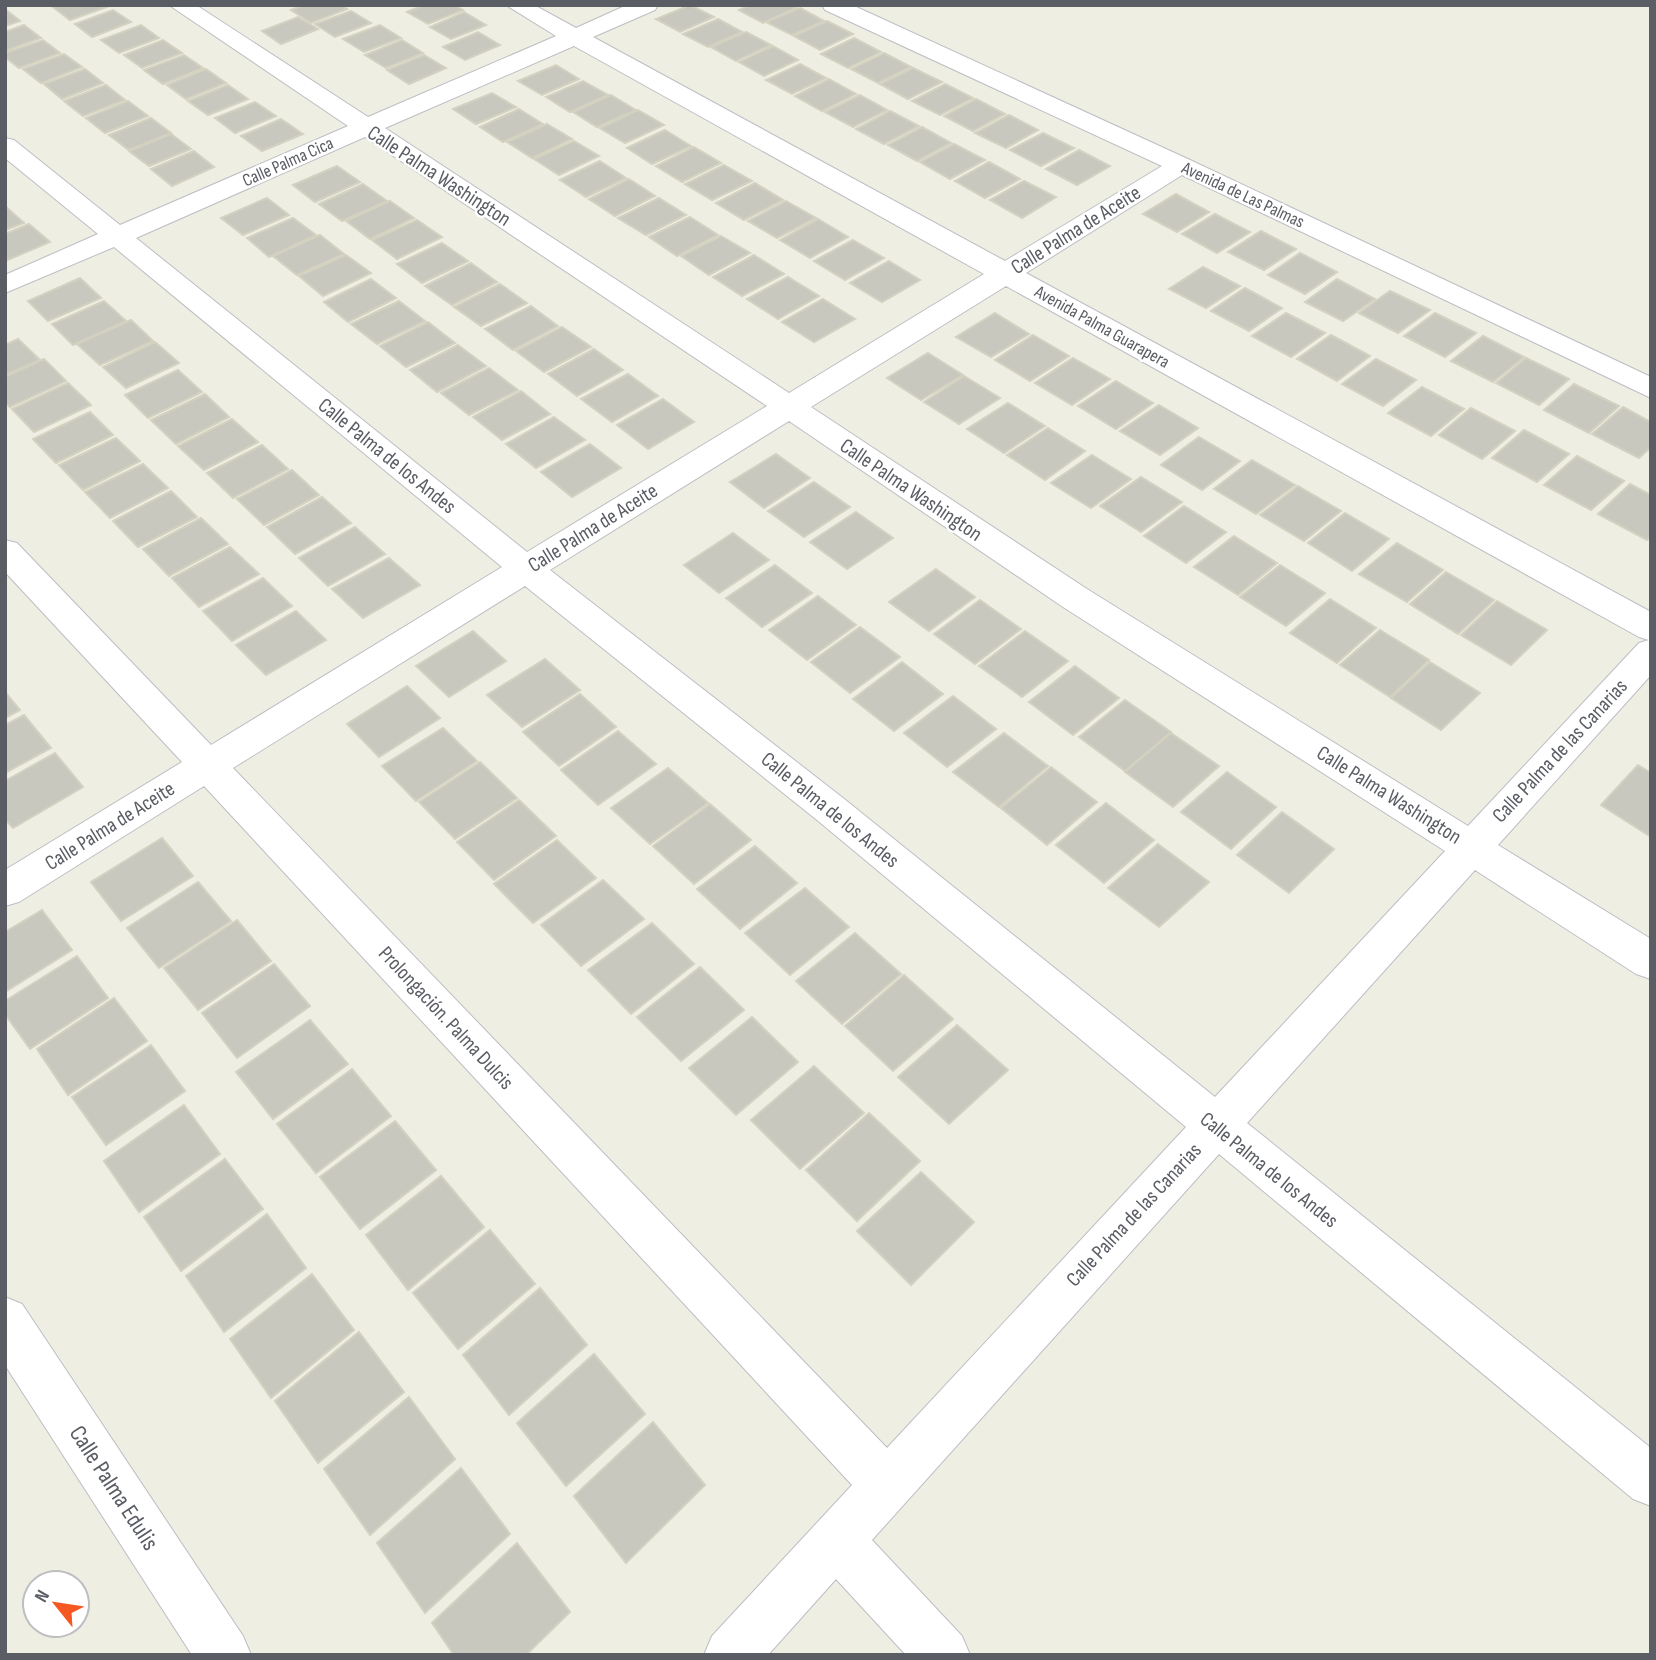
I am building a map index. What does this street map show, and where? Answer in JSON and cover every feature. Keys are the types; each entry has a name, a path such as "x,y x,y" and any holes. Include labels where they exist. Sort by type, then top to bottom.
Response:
{"street":[{"name":"Calle Palma Washington","path":"180,5 563,256 1075,598 1651,961"},
{"name":"Avenida Palma Guarapera","path":"517,5 1651,628"},
{"name":"Calle Palma Cica","path":"5,285 647,5"},
{"name":"Avenida de Las Palmas","path":"833,5 1181,165 1651,389"},
{"name":"Calle Palma de los Andes","path":"5,145 526,569 830,809 1215,1127 1651,1481"},
{"name":"Calle Palma de Aceite","path":"5,890 1181,165"},
{"name":"Prolongación. Palma Dulcis","path":"5,551 887,1485"},
{"name":"Calle Palma de las Canarias","path":"731,1655 1651,652"},
{"name":"Calle Palma Edulis","path":"5,1321 224,1655"},
{"path":"836,1540 943,1655"}],"building":[{"path":"304,5 341,5 347,9 311,23 291,10"},
{"path":"424,5 454,5 463,10 428,24 407,12"},
{"path":"690,5 714,17 680,32 656,19"},
{"path":"750,5 790,5 796,8 763,23 739,10"},
{"path":"109,6 70,20 53,7"},
{"path":"800,8 824,21 792,35 766,22"},
{"path":"5,9 20,21 5,26"},
{"path":"113,10 131,22 92,37 75,24"},
{"path":"351,11 371,23 335,37 315,24"},
{"path":"464,12 486,25 451,39 430,27"},
{"path":"298,17 318,29 281,44 262,31"},
{"path":"718,19 742,32 708,47 683,34"},
{"path":"827,21 853,34 820,50 794,36"},
{"path":"24,25 41,38 5,51 5,32"},
{"path":"141,25 159,38 119,53 101,40"},
{"path":"380,25 401,38 364,52 343,39"},
{"path":"478,32 500,45 465,60 443,47"},
{"path":"746,32 771,45 736,61 711,47"},
{"path":"854,38 881,52 848,68 821,54"},
{"path":"43,40 60,53 19,68 5,57 5,53"},
{"path":"163,40 182,53 142,68 124,55"},
{"path":"402,40 423,53 386,68 365,55"},
{"path":"773,46 798,60 764,76 739,62"},
{"path":"884,53 911,67 878,83 851,69"},
{"path":"64,54 82,67 41,83 23,69"},
{"path":"184,55 203,68 163,84 144,70"},
{"path":"424,55 446,68 409,84 387,70"},
{"path":"800,64 826,78 792,94 766,80"},
{"path":"556,65 579,79 542,95 518,81"},
{"path":"913,68 942,82 908,99 880,84"},
{"path":"85,69 103,83 62,99 44,84"},
{"path":"206,69 226,83 186,99 167,85"},
{"path":"829,79 856,94 822,111 795,96"},
{"path":"583,81 608,95 570,112 546,97"},
{"path":"945,84 973,98 940,115 912,101"},
{"path":"106,85 125,100 83,116 64,101"},
{"path":"228,85 248,99 208,115 188,101"},
{"path":"492,93 516,107 476,124 453,109"},
{"path":"611,95 636,110 597,127 573,112"},
{"path":"860,95 887,110 853,127 825,112"},
{"path":"976,99 1005,114 973,131 944,116"},
{"path":"128,101 148,116 105,133 86,118"},
{"path":"255,102 276,116 235,133 215,118"},
{"path":"519,109 543,124 503,142 480,127"},
{"path":"638,110 664,125 625,143 600,128"},
{"path":"890,111 919,126 884,144 856,129"},
{"path":"1009,115 1038,130 1006,148 975,133"},
{"path":"151,118 171,133 129,150 109,135"},
{"path":"281,119 303,134 262,151 241,136"},
{"path":"547,124 572,139 532,158 507,142"},
{"path":"922,127 951,143 917,161 888,145"},
{"path":"665,130 691,146 652,164 627,148"},
{"path":"1043,133 1074,148 1041,166 1010,150"},
{"path":"171,134 191,149 149,166 129,151"},
{"path":"574,141 599,156 559,175 534,159"},
{"path":"954,144 985,160 950,179 920,162"},
{"path":"694,147 721,163 682,182 656,166"},
{"path":"1079,150 1110,166 1077,185 1046,169"},
{"path":"194,151 214,167 172,186 151,169"},
{"path":"600,161 626,178 586,197 560,180"},
{"path":"989,162 1020,179 985,198 955,181"},
{"path":"724,165 752,181 712,200 685,184"},
{"path":"337,166 360,182 315,202 293,185"},
{"path":"629,179 655,196 615,216 589,199"},
{"path":"1024,181 1056,197 1022,218 990,200"},
{"path":"755,183 783,200 744,220 716,203"},
{"path":"363,184 387,201 342,221 319,204"},
{"path":"1176,194 1209,212 1177,232 1143,214"},
{"path":"267,198 289,215 243,235 221,218"},
{"path":"659,198 686,215 646,235 618,218"},
{"path":"390,201 414,218 370,239 346,221"},
{"path":"786,201 816,218 777,238 748,221"},
{"path":"5,206 24,223 5,230"},
{"path":"1215,214 1250,232 1217,253 1182,234"},
{"path":"690,217 718,235 677,256 649,237"},
{"path":"293,218 316,235 269,257 247,238"},
{"path":"818,219 848,237 810,258 780,240"},
{"path":"417,220 442,237 397,259 372,240"},
{"path":"29,224 50,242 5,261 5,234"},
{"path":"1261,231 1296,249 1264,270 1228,252"},
{"path":"320,235 344,254 297,275 273,256"},
{"path":"721,236 750,253 709,275 681,256"},
{"path":"853,240 884,258 845,280 814,261"},
{"path":"442,243 468,261 422,283 397,264"},
{"path":"1300,253 1337,272 1305,294 1268,275"},
{"path":"346,255 371,273 323,296 299,276"},
{"path":"754,255 784,274 742,296 713,277"},
{"path":"889,261 920,280 882,302 850,283"},
{"path":"471,263 497,282 452,305 425,286"},
{"path":"1203,267 1240,286 1206,308 1169,289"},
{"path":"788,277 819,296 778,319 747,299"},
{"path":"80,278 101,298 48,321 28,301"},
{"path":"371,279 396,298 348,322 324,302"},
{"path":"1337,279 1375,299 1343,321 1305,302"},
{"path":"500,284 527,303 481,326 454,307"},
{"path":"1245,288 1282,308 1249,331 1211,311"},
{"path":"1390,291 1430,310 1398,333 1359,313"},
{"path":"823,299 855,319 814,342 782,322"},
{"path":"104,301 126,321 73,345 52,324"},
{"path":"399,301 425,321 377,344 351,324"},
{"path":"531,306 558,326 513,350 485,329"},
{"path":"995,313 1029,334 991,357 956,337"},
{"path":"1286,313 1325,333 1291,357 1252,336"},
{"path":"1435,313 1476,333 1445,357 1404,336"},
{"path":"131,320 153,341 100,365 77,344"},
{"path":"428,322 455,343 406,367 380,346"},
{"path":"562,327 591,347 544,372 516,351"},
{"path":"1033,335 1069,356 1030,381 995,360"},
{"path":"1331,335 1370,356 1337,381 1297,359"},
{"path":"1483,336 1524,357 1493,382 1451,361"},
{"path":"18,339 40,360 5,375 5,345"},
{"path":"155,342 179,363 126,388 103,367"},
{"path":"458,345 486,366 437,392 410,370"},
{"path":"594,349 623,370 577,396 548,374"},
{"path":"928,353 963,375 921,400 887,378"},
{"path":"1073,358 1110,379 1072,405 1035,383"},
{"path":"1526,358 1569,379 1539,405 1496,383"},
{"path":"44,359 66,381 10,407 5,402 5,377"},
{"path":"1376,359 1416,380 1383,406 1342,384"},
{"path":"489,368 518,390 469,415 441,393"},
{"path":"178,370 202,392 148,418 125,395"},
{"path":"628,374 658,396 612,422 581,399"},
{"path":"964,376 1000,398 959,424 924,402"},
{"path":"1116,381 1153,403 1116,429 1078,406"},
{"path":"68,383 91,405 34,432 12,409"},
{"path":"1574,384 1619,406 1589,433 1544,410"},
{"path":"1422,387 1464,409 1431,436 1388,413"},
{"path":"521,391 550,414 502,440 473,417"},
{"path":"205,394 229,417 176,444 151,420"},
{"path":"663,399 694,422 648,449 617,425"},
{"path":"1008,403 1045,426 1004,453 967,429"},
{"path":"1159,405 1198,428 1160,455 1120,431"},
{"path":"1623,407 1651,422 1651,447 1639,458 1592,434"},
{"path":"1471,408 1515,431 1482,459 1439,435"},
{"path":"90,412 113,435 56,463 33,439"},
{"path":"554,417 585,440 536,468 506,444"},
{"path":"232,419 258,442 204,470 178,446"},
{"path":"1048,428 1085,451 1045,480 1007,455"},
{"path":"1524,430 1569,454 1537,482 1492,458"},
{"path":"1199,437 1240,461 1202,490 1161,465"},
{"path":"116,438 140,461 83,490 59,465"},
{"path":"590,444 621,468 572,497 541,472"},
{"path":"262,445 288,469 233,498 207,473"},
{"path":"776,454 810,478 764,508 730,482"},
{"path":"1092,455 1131,479 1091,508 1051,483"},
{"path":"1577,456 1624,481 1591,510 1544,485"},
{"path":"1252,460 1295,485 1256,514 1214,489"},
{"path":"143,464 168,488 110,518 85,492"},
{"path":"292,470 319,495 264,525 237,499"},
{"path":"1141,477 1182,502 1141,532 1100,506"},
{"path":"814,482 850,507 804,537 768,511"},
{"path":"1630,484 1651,495 1651,536 1647,540 1598,514"},
{"path":"1298,486 1341,511 1304,541 1260,515"},
{"path":"171,491 197,517 138,547 113,521"},
{"path":"322,497 351,523 295,554 267,527"},
{"path":"1184,506 1226,532 1186,563 1144,536"},
{"path":"856,512 893,538 847,569 810,542"},
{"path":"1345,513 1389,539 1352,571 1308,543"},
{"path":"201,518 228,544 169,576 143,549"},
{"path":"355,527 385,554 328,586 299,558"},
{"path":"733,533 769,560 719,593 684,565"},
{"path":"1234,536 1277,563 1238,595 1194,567"},
{"path":"1397,543 1443,570 1407,602 1359,574"},
{"path":"230,547 259,574 199,607 172,578"},
{"path":"389,558 420,585 363,618 332,589"},
{"path":"775,565 812,593 762,627 726,598"},
{"path":"1280,565 1325,593 1286,626 1240,597"},
{"path":"936,569 975,597 929,631 889,602"},
{"path":"1446,572 1494,600 1458,634 1410,604"},
{"path":"263,578 292,606 232,641 203,611"},
{"path":"818,596 856,625 807,660 769,630"},
{"path":"1330,599 1376,628 1337,663 1290,633"},
{"path":"980,600 1021,629 975,664 934,634"},
{"path":"1497,601 1547,630 1511,665 1461,635"},
{"path":"296,611 326,640 266,675 236,645"},
{"path":"860,627 900,657 850,693 811,662"},
{"path":"1380,630 1429,660 1390,697 1340,665"},
{"path":"473,631 506,661 449,697 416,666"},
{"path":"1025,631 1068,661 1022,697 979,666"},
{"path":"545,659 580,690 522,727 487,695"},
{"path":"902,662 943,694 894,731 853,699"},
{"path":"1430,662 1480,693 1441,730 1391,698"},
{"path":"1075,666 1119,698 1073,735 1029,702"},
{"path":"407,686 440,718 379,757 347,724"},
{"path":"5,692 20,710 5,718"},
{"path":"580,694 616,727 559,766 523,732"},
{"path":"953,696 996,729 947,767 904,733"},
{"path":"1125,700 1171,732 1125,771 1079,737"},
{"path":"24,715 51,748 5,773 5,725"},
{"path":"443,728 477,761 416,801 382,766"},
{"path":"618,731 656,764 598,805 561,770"},
{"path":"1004,733 1048,766 999,807 953,772"},
{"path":"1171,733 1219,766 1173,807 1125,772"},
{"path":"55,753 83,787 13,828 5,819 5,781"},
{"path":"480,762 517,798 455,839 419,802"},
{"path":"1638,765 1651,773 1651,837 1601,805"},
{"path":"1051,767 1097,802 1047,845 1001,808"},
{"path":"668,768 708,803 650,844 611,808"},
{"path":"1227,772 1276,807 1231,849 1181,812"},
{"path":"519,800 556,836 494,880 457,842"},
{"path":"1106,803 1154,840 1104,883 1056,845"},
{"path":"710,804 751,840 694,884 653,846"},
{"path":"1282,812 1334,849 1289,893 1237,855"},
{"path":"162,838 193,876 121,921 91,882"},
{"path":"557,840 596,878 533,923 494,884"},
{"path":"1158,844 1209,882 1159,927 1108,888"},
{"path":"755,846 797,883 740,929 697,889"},
{"path":"603,880 644,919 581,966 541,925"},
{"path":"198,882 231,921 159,968 127,928"},
{"path":"805,888 849,927 790,975 745,933"},
{"path":"42,910 72,950 5,992 5,932"},
{"path":"237,920 271,961 198,1010 164,968"},
{"path":"652,923 694,964 631,1014 588,970"},
{"path":"855,933 901,974 842,1024 796,981"},
{"path":"77,956 108,998 30,1049 5,1014 5,1001"},
{"path":"274,964 310,1006 237,1058 202,1013"},
{"path":"700,967 744,1010 681,1061 637,1017"},
{"path":"904,975 953,1019 893,1071 845,1026"},
{"path":"114,998 147,1041 68,1095 37,1049"},
{"path":"752,1017 798,1062 736,1115 689,1068"},
{"path":"310,1020 348,1064 273,1119 236,1072"},
{"path":"957,1025 1008,1070 949,1124 898,1077"},
{"path":"151,1045 185,1091 106,1145 72,1097"},
{"path":"814,1066 864,1113 800,1169 751,1120"},
{"path":"352,1069 391,1116 316,1173 277,1124"},
{"path":"184,1105 220,1154 139,1212 104,1161"},
{"path":"869,1113 920,1161 857,1221 806,1170"},
{"path":"395,1121 436,1170 360,1229 320,1177"},
{"path":"225,1159 263,1209 181,1271 144,1217"},
{"path":"921,1172 974,1222 911,1285 857,1231"},
{"path":"441,1176 484,1227 408,1290 366,1235"},
{"path":"267,1214 306,1268 224,1332 186,1276"},
{"path":"490,1230 535,1284 458,1349 413,1293"},
{"path":"312,1274 354,1330 271,1398 230,1339"},
{"path":"540,1288 587,1345 509,1415 463,1355"},
{"path":"359,1332 404,1392 318,1463 275,1401"},
{"path":"594,1354 645,1414 566,1486 517,1423"},
{"path":"409,1397 455,1459 370,1535 324,1469"},
{"path":"653,1422 705,1485 626,1563 574,1496"},
{"path":"461,1468 510,1534 425,1613 377,1543"},
{"path":"517,1543 570,1612 526,1655 454,1655 432,1623"}]}
